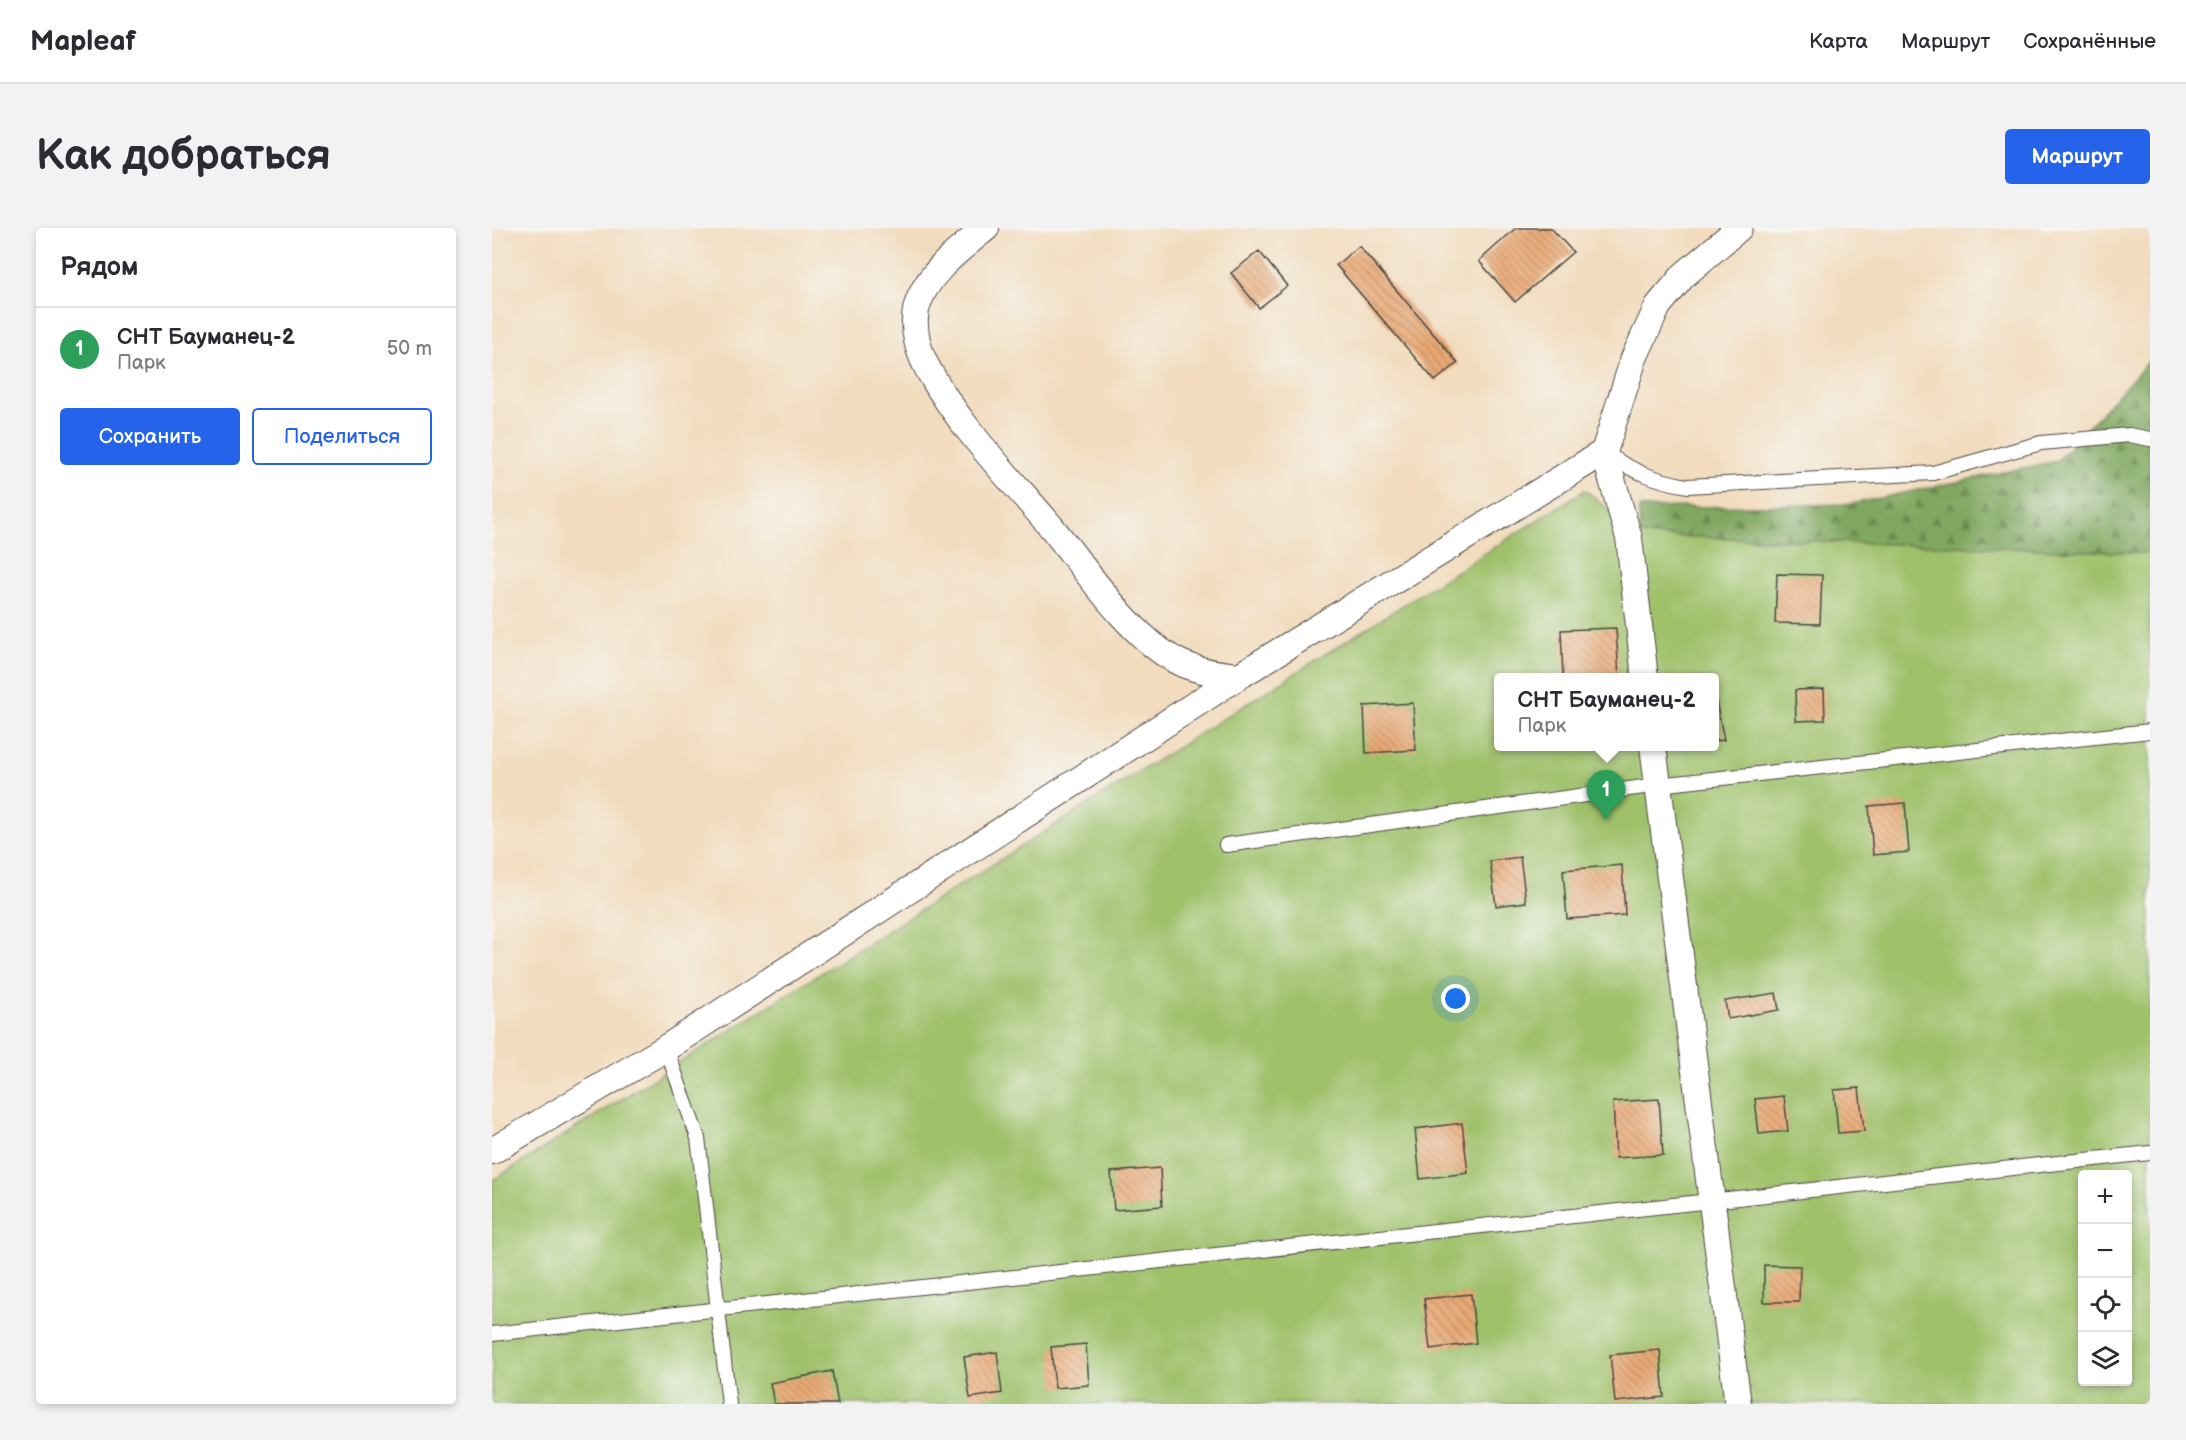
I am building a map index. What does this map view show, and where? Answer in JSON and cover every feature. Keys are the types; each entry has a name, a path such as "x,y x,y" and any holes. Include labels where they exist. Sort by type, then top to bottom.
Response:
{"street":[{"path":"986,228 963,247 926,284 916,310 916,340 929,371 967,425 1137,632 1174,660 1215,674 1239,676"},
{"path":"1644,673 1629,538 1604,452 1634,358 1658,306 1684,275 1739,228"},
{"path":"492,1151 666,1048 1239,676 1604,452"},
{"path":"1654,751 1737,1404"}],"lane":[{"path":"1604,452 1638,473 1656,480 1687,486 1933,473 2041,443 2129,435 2150,440"},
{"path":"1226,845 1658,785 2150,731"},
{"path":"666,1048 698,1138 729,1404"},
{"path":"492,1334 2150,1153"}],"green space":[{"path":"2150,360 2150,553 1640,535 1639,508 1851,504 2057,461"},
{"path":"1585,490 1640,535 2150,553 2150,1404 492,1404 492,1181"}],"building":[{"path":"1516,228 1551,228 1573,252 1515,302 1479,261"},
{"path":"1359,246 1458,363 1435,381 1336,265"},
{"path":"1259,251 1287,286 1259,308 1231,273"},
{"path":"1777,574 1822,575 1820,624 1775,623"},
{"path":"1616,628 1619,673 1563,673 1561,630"},
{"path":"1824,689 1825,720 1796,721 1795,690"},
{"path":"1413,703 1416,750 1366,753 1364,706"},
{"path":"1719,716 1724,740 1719,740"},
{"path":"1905,803 1909,852 1873,855 1869,806"},
{"path":"1520,857 1526,902 1496,906 1490,861"},
{"path":"1622,865 1625,915 1567,919 1563,870"},
{"path":"1776,993 1779,1010 1728,1019 1725,1001"},
{"path":"1859,1088 1864,1131 1838,1133 1834,1090"},
{"path":"1784,1096 1788,1131 1759,1134 1755,1099"},
{"path":"1659,1099 1663,1155 1616,1158 1613,1102"},
{"path":"1462,1123 1468,1173 1420,1179 1415,1129"},
{"path":"1160,1168 1162,1206 1114,1210 1111,1172"},
{"path":"1764,1265 1800,1266 1799,1302 1764,1302"},
{"path":"1471,1294 1476,1343 1430,1349 1424,1299"},
{"path":"1086,1344 1089,1385 1055,1388 1051,1347"},
{"path":"1660,1350 1664,1397 1615,1402 1610,1355"},
{"path":"997,1352 1002,1393 970,1398 964,1357"},
{"path":"832,1371 838,1404 774,1404 770,1383"}],"place":[{"name":"СНТ Бауманец-2","path":"1606,820"}]}
